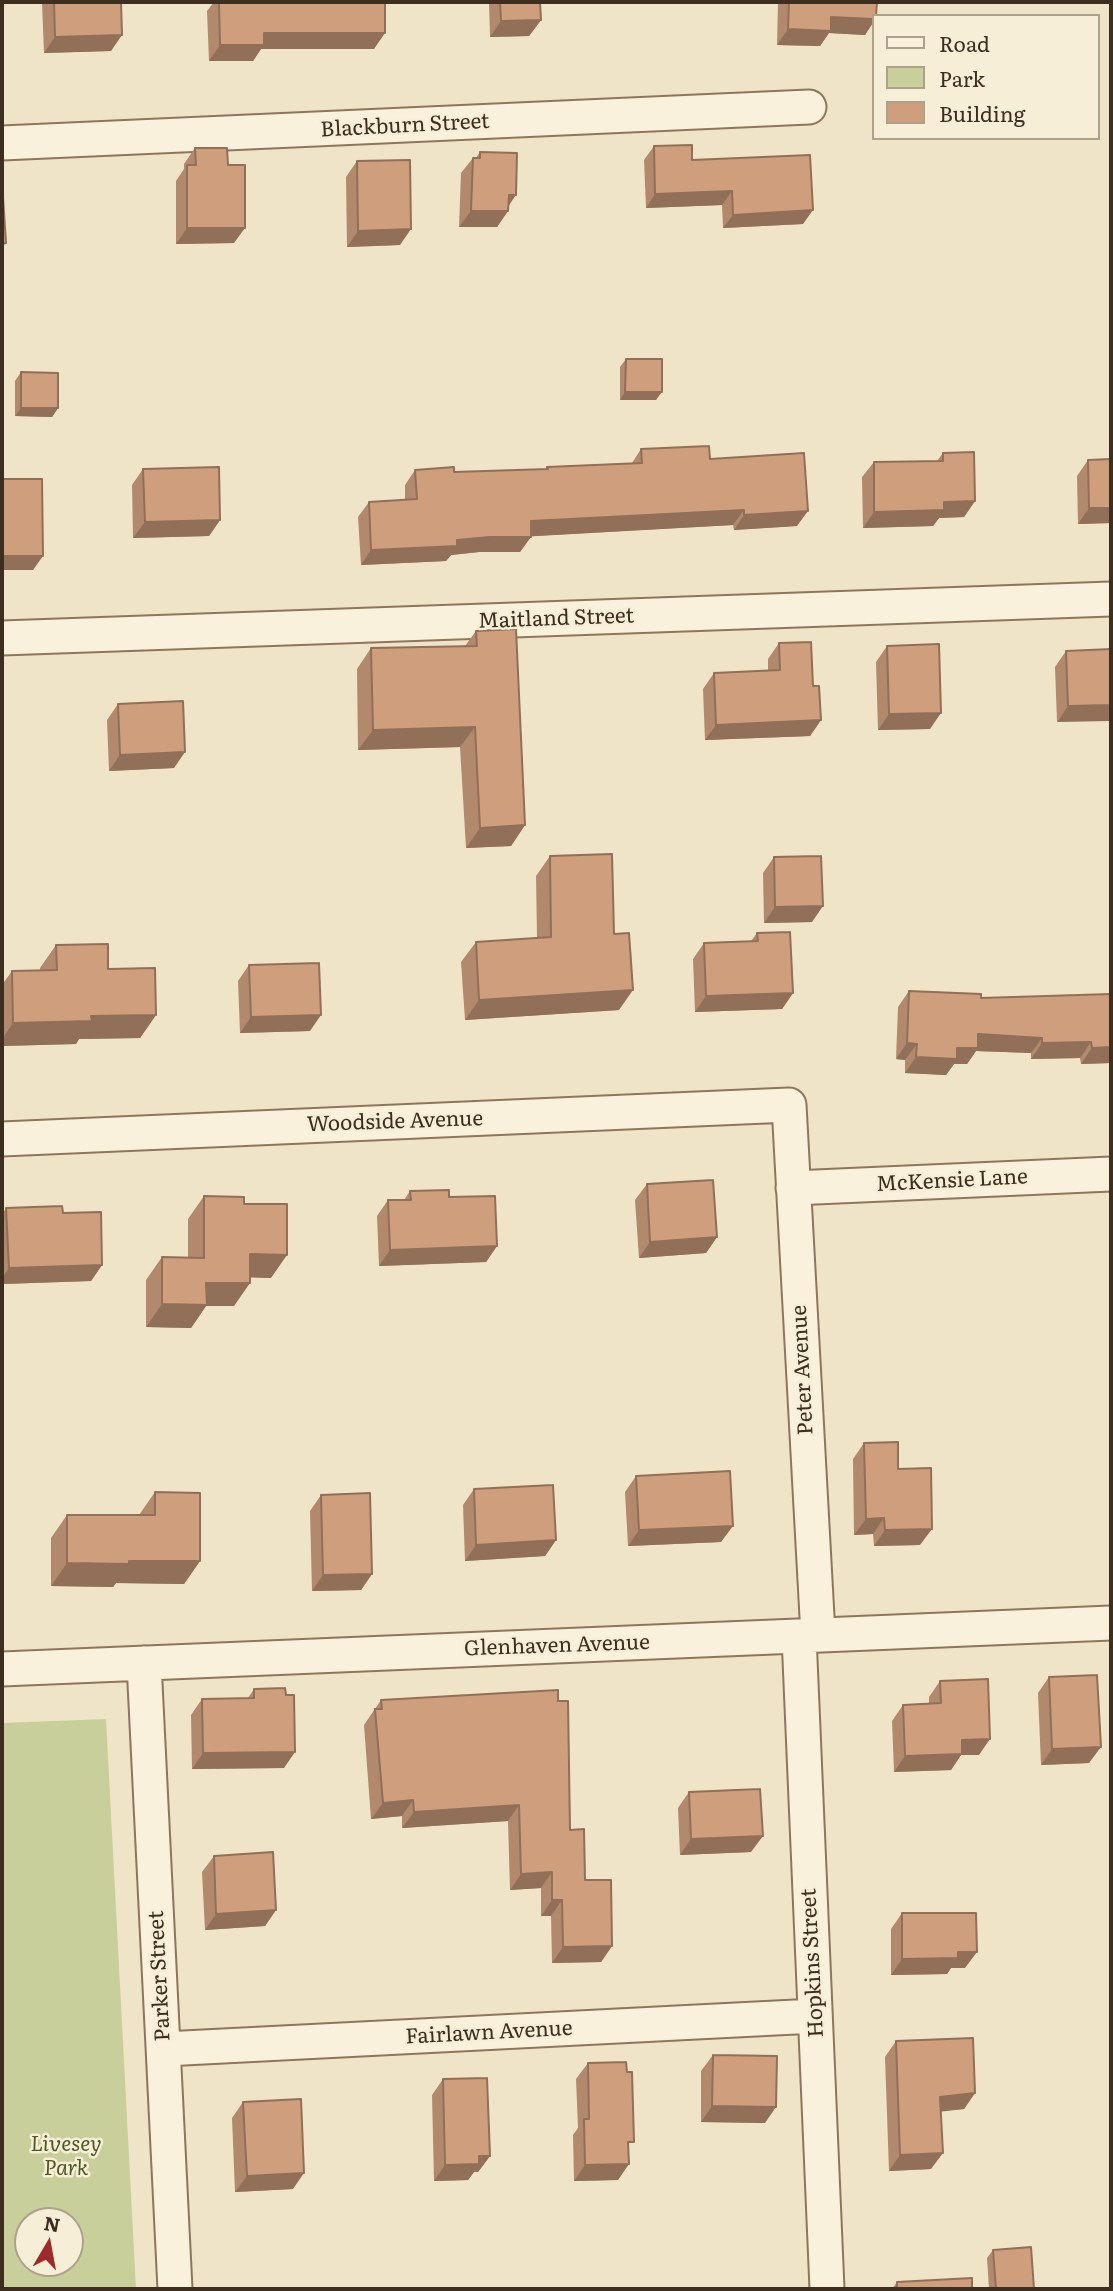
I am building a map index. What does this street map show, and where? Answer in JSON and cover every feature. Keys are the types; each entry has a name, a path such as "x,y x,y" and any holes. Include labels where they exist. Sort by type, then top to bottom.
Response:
{"street":[{"name":"Blackburn Street","path":"2,143 809,107"},
{"name":"Maitland Street","path":"2,638 1111,599"},
{"name":"Woodside Avenue","path":"2,1139 789,1105"},
{"name":"Peter Avenue","path":"789,1105 809,1635"},
{"name":"McKensie Lane","path":"793,1188 1111,1174"},
{"name":"Glenhaven Avenue","path":"2,1669 1111,1623"},
{"name":"Hopkins Street","path":"809,1635 815,2016 827,2289"},
{"name":"Parker Street","path":"144,1663 175,2289"},
{"name":"Fairlawn Avenue","path":"164,2049 815,2016"}],"green space":[{"name":"Livesey Park","path":"106,1719 136,2289 2,2289 2,1723"}],"building":[{"path":"54,2 121,2 122,35 55,37"},
{"path":"219,2 385,2 385,33 264,33 264,45 220,45"},
{"path":"500,2 540,2 541,20 501,21"},
{"path":"789,2 877,2 876,14 872,14 872,19 831,17 831,31 788,29"},
{"path":"692,145 692,160 810,155 813,210 733,215 732,191 655,194 654,146"},
{"path":"195,148 227,148 228,165 245,165 245,228 187,228 187,165 196,165"},
{"path":"480,152 517,153 516,195 509,195 508,211 471,211 473,158 480,158"},
{"path":"410,160 411,229 358,231 357,161"},
{"path":"2,197 6,243 2,244"},
{"path":"626,359 662,359 662,392 625,392"},
{"path":"21,372 58,373 58,408 21,408"},
{"path":"709,446 710,459 804,453 808,511 744,515 744,510 531,521 531,537 490,537 457,540 457,546 371,550 369,502 417,499 415,470 454,467 454,472 642,463 641,449"},
{"path":"974,452 975,501 944,502 944,510 874,512 874,462 943,461 943,453"},
{"path":"1111,459 1111,508 1089,508 1088,460"},
{"path":"219,467 220,520 145,522 143,469"},
{"path":"2,479 42,479 43,556 2,556"},
{"path":"516,629 525,825 480,828 475,727 373,730 371,648 477,646 476,631"},
{"path":"811,642 813,686 819,686 821,720 716,725 714,673 780,670 779,643"},
{"path":"939,644 941,713 889,714 887,646"},
{"path":"1111,649 1111,705 1068,706 1066,651"},
{"path":"183,701 185,752 120,755 118,704"},
{"path":"612,854 614,934 629,933 633,990 479,1000 476,942 551,937 550,856"},
{"path":"821,856 823,906 775,907 774,857"},
{"path":"790,932 793,993 706,996 704,943 758,941 757,933"},
{"path":"108,944 108,969 155,968 156,1015 91,1016 92,1021 13,1023 12,971 57,970 56,945"},
{"path":"319,963 321,1015 251,1017 249,965"},
{"path":"909,991 981,994 981,998 1111,994 1111,1047 1092,1048 1091,1042 1042,1043 1042,1038 978,1034 978,1048 957,1048 957,1059 916,1057 917,1044 907,1043"},
{"path":"713,1180 717,1237 650,1242 647,1184"},
{"path":"449,1190 449,1197 495,1196 497,1246 390,1250 388,1200 411,1200 410,1191"},
{"path":"204,1196 244,1197 244,1204 287,1204 287,1255 250,1254 250,1283 206,1283 207,1305 162,1304 162,1257 204,1258"},
{"path":"62,1206 63,1213 101,1212 102,1265 9,1268 6,1208"},
{"path":"898,1442 898,1469 931,1468 932,1529 885,1530 884,1518 866,1519 864,1443"},
{"path":"730,1471 733,1526 639,1530 636,1476"},
{"path":"553,1485 556,1540 476,1545 474,1489"},
{"path":"155,1492 200,1493 200,1561 67,1563 67,1515 155,1515"},
{"path":"370,1493 372,1574 323,1575 321,1495"},
{"path":"1097,1675 1101,1747 1052,1749 1049,1677"},
{"path":"988,1679 990,1739 962,1740 962,1754 905,1756 903,1705 941,1703 940,1681"},
{"path":"285,1688 286,1695 294,1695 295,1752 203,1753 202,1699 254,1698 254,1689"},
{"path":"558,1690 558,1701 568,1701 570,1830 584,1829 585,1880 611,1880 612,1946 563,1947 562,1900 552,1900 552,1872 521,1874 519,1805 414,1812 413,1800 383,1803 375,1709 382,1709 381,1700"},
{"path":"760,1789 763,1836 691,1839 689,1792"},
{"path":"273,1852 276,1910 216,1914 214,1856"},
{"path":"902,1913 976,1913 977,1952 958,1952 958,1958 902,1959"},
{"path":"973,2038 975,2093 940,2097 943,2153 900,2155 896,2041"},
{"path":"713,2055 777,2056 776,2107 712,2106"},
{"path":"626,2062 627,2072 632,2072 634,2142 628,2142 629,2164 585,2165 584,2119 589,2119 588,2063"},
{"path":"487,2078 490,2156 479,2156 479,2164 445,2165 443,2079"},
{"path":"301,2099 304,2173 247,2176 243,2102"},
{"path":"1031,2247 1034,2289 996,2289 993,2250"},
{"path":"972,2278 972,2289 897,2289 897,2282"}]}
